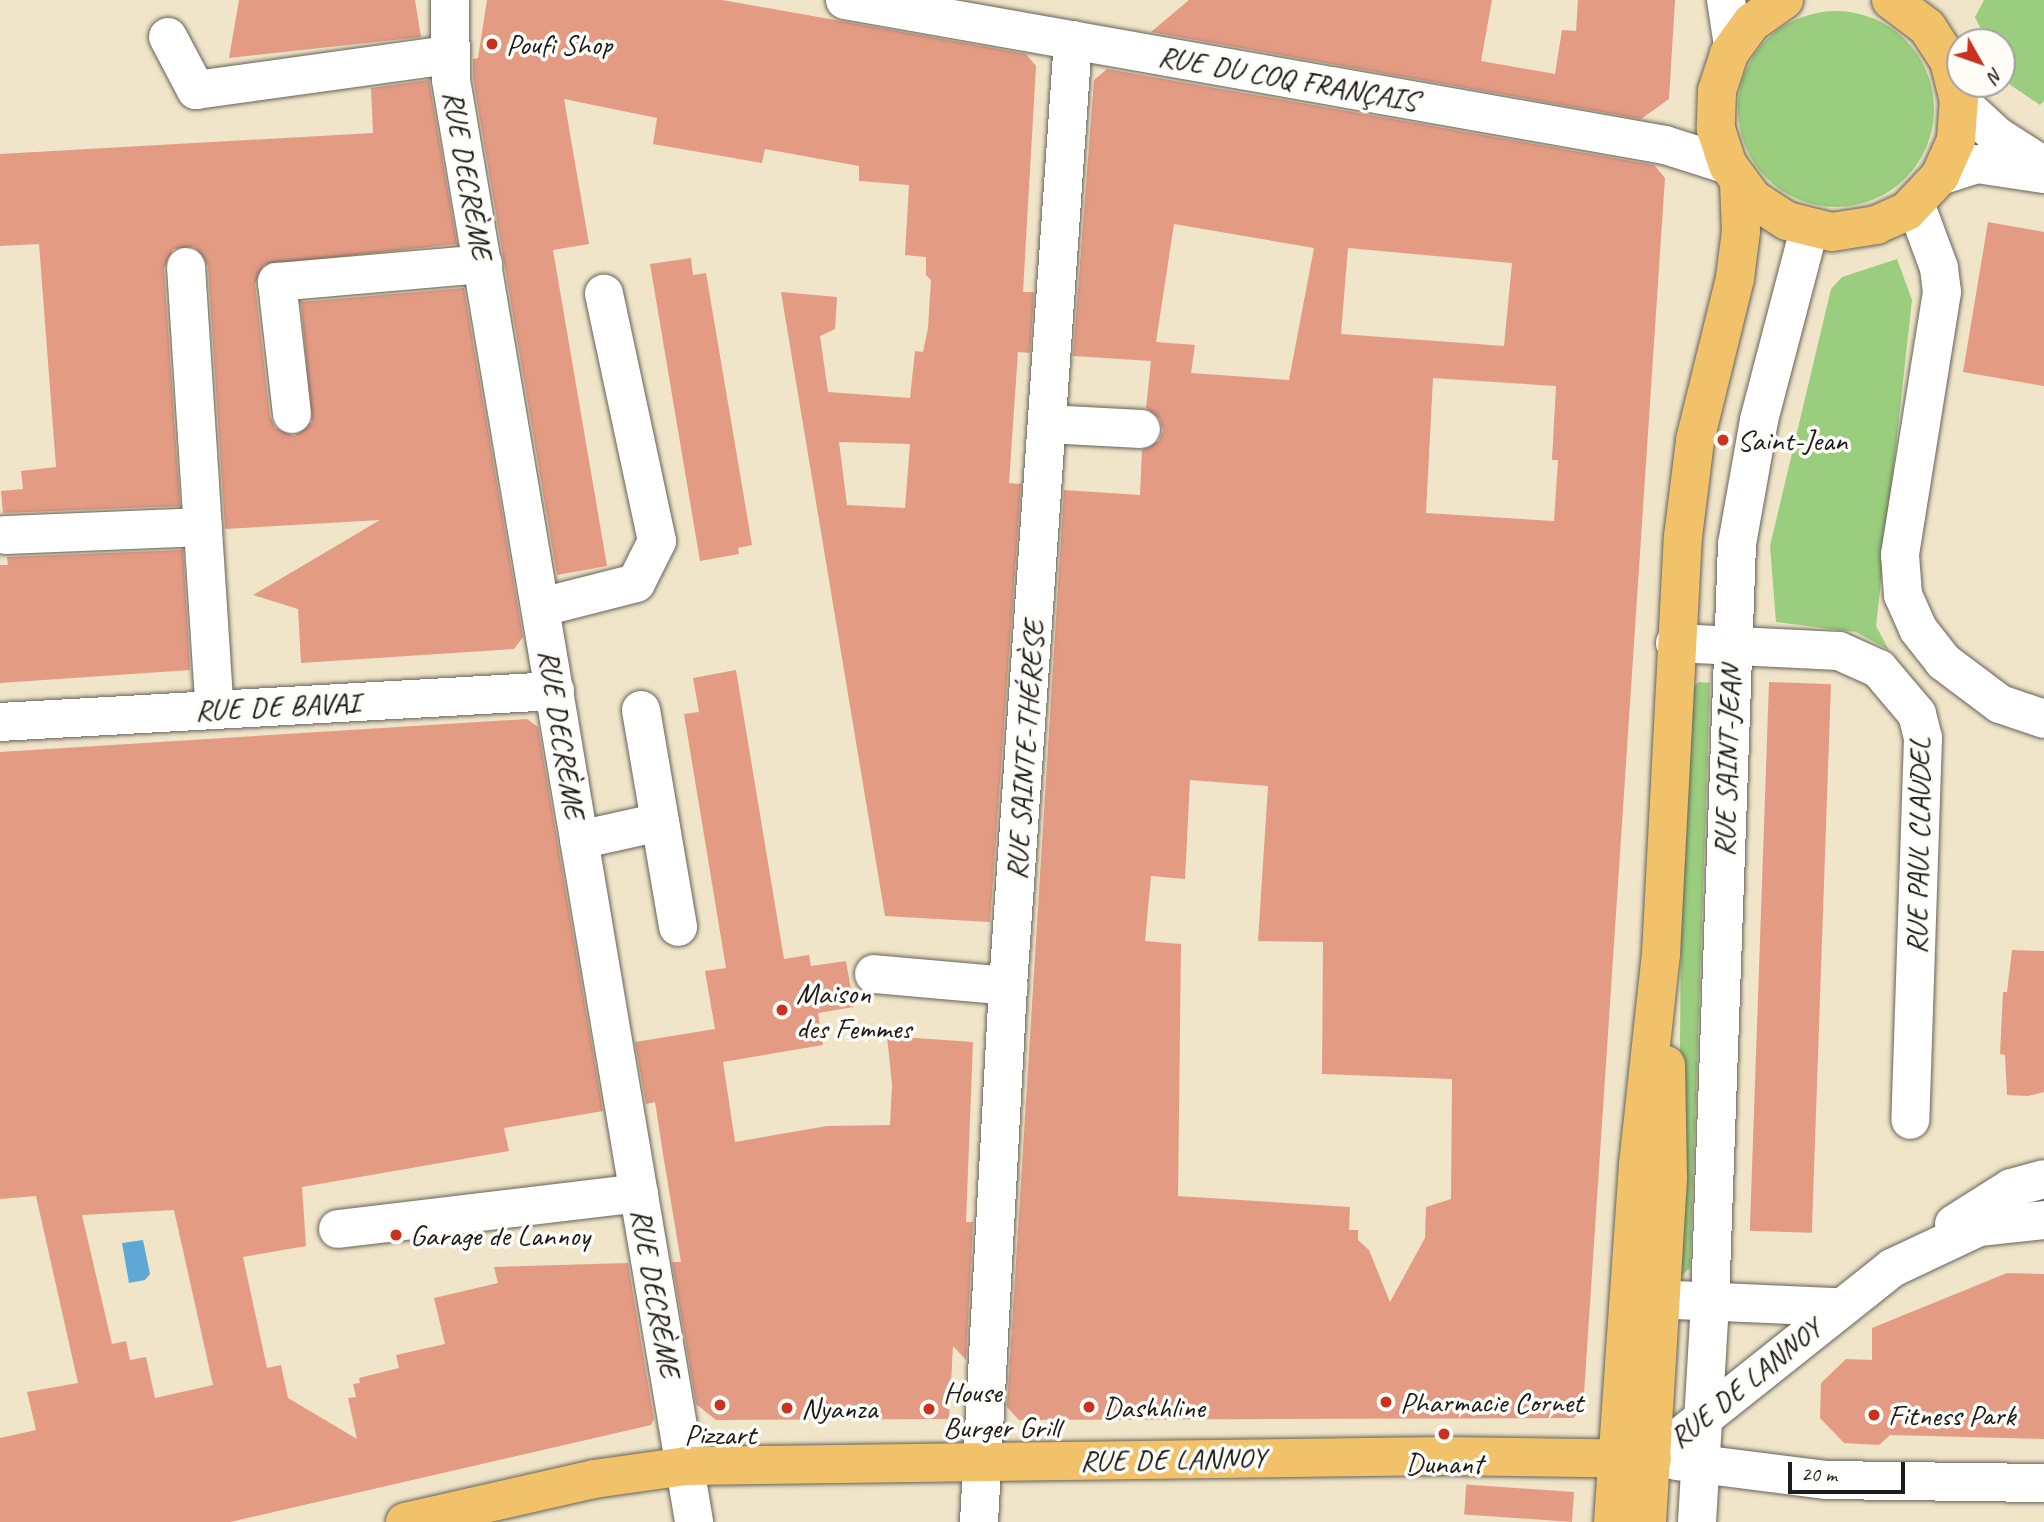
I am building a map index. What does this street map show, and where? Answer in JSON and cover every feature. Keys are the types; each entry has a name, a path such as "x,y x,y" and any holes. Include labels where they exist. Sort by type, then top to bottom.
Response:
{"main road":[{"name":"RUE SAINT-JEAN","path":"1635,1458 1645,1299 1669,1118 1661,954 1675,643 1690,464 1735,278 1741,232 1734,174 1715,110 1718,81 1733,46 1752,22 1784,0"},
{"path":"1734,174 1761,205 1803,227 1865,229 1915,203 1940,176 1956,140 1959,101 1949,61 1927,13 1891,0"},
{"name":"RUE SAINT-JEAN","path":"1735,278 1760,248 1803,227"},
{"path":"1613,1522 1635,1458"},
{"path":"1635,1458 1647,1522"},
{"name":"RUE DE LANNOY","path":"405,1522 594,1479 686,1466 981,1461 1635,1458"}],"street":[{"name":"RUE DECRÈME","path":"450,0 448,55 694,1522"},
{"name":"RUE DU COQ FRANÇAIS","path":"845,0 1656,143 1734,174"},
{"path":"1726,0 1733,46"},
{"path":"168,37 196,90 448,55"},
{"name":"RUE SAINTE-THÉRÈSE","path":"979,1522 1008,986 1073,40"},
{"path":"1959,101 1997,136 2044,166"},
{"path":"1940,176 1977,163 2044,174"},
{"path":"1915,203 1939,268 1942,292 1902,546 1903,595 1918,629 1944,662 2000,704 2044,719"},
{"name":"RUE SAINT-JEAN","path":"1697,1522 1710,1302 1731,644 1747,472 1803,227"},
{"path":"292,414 277,282 483,264"},
{"path":"186,267 215,710"},
{"path":"542,607 636,583 657,541 604,294"},
{"path":"1047,424 1141,429"},
{"path":"5,534 203,527"},
{"name":"RUE PAUL CLAUDEL","path":"1675,643 1814,648 1854,656 1888,677 1922,725 1910,1120"},
{"name":"RUE DE BAVAI","path":"0,722 555,691"},
{"path":"641,710 678,928"},
{"path":"579,840 660,822"},
{"path":"874,974 1008,986"},
{"path":"1892,1268 1985,1202 2044,1179"},
{"path":"338,1228 639,1193"},
{"name":"RUE DE LANNOY","path":"1635,1458 1704,1416 1838,1307 1892,1268 1979,1227 2044,1220"},
{"path":"1645,1299 1710,1302"},
{"name":"RUE DE LANNOY","path":"1710,1302 1838,1307"},
{"name":"RUE DE LANNOY","path":"1635,1458 1702,1463 1828,1480 2044,1483"}],"green space":[{"path":"1984,0 2044,0 2044,101 2040,105 2016,89 2016,28 1980,28 1975,17"},
{"path":"1836,11 1855,12 1874,18 1906,39 1927,71 1933,90 1933,128 1927,147 1906,179 1874,200 1855,206 1836,207 1817,206 1798,200 1766,179 1745,147 1739,128 1738,109 1739,90 1745,71 1766,39 1798,18 1817,12"},
{"path":"1897,259 1912,300 1876,626 1889,650 1856,632 1776,622 1770,546 1831,289 1842,277"},
{"path":"1699,682 1710,683 1690,1268 1678,1275 1681,926 1690,690"}],"water":[{"path":"143,1240 150,1274 145,1280 129,1283 122,1243"}],"building":[{"path":"239,0 415,0 421,37 229,58"},
{"path":"487,0 722,0 1026,54 1036,66 1023,292 1034,292 1030,353 1018,352 1009,483 1021,484 990,922 885,916 781,292 837,297 835,329 820,336 828,392 910,398 915,351 923,352 928,328 931,280 926,275 926,257 905,255 909,185 859,181 859,166 765,149 762,163 653,144 657,118 564,99 589,244 553,250 607,566 557,575 473,78 473,59 478,58","holes":["839,442 910,444 905,508 847,505"]},
{"path":"1189,0 1492,0 1481,61 1555,74 1562,30 1576,31 1578,0 1675,0 1669,99 1641,119 1151,32"},
{"path":"1107,69 1654,165 1665,178 1583,1409 1573,1418 1019,1420 1007,1407 1064,490 1140,495 1142,450 1159,441 1163,431 1160,419 1146,408 1151,361 1073,356 1094,80","holes":["1174,224 1314,248 1289,380 1191,373 1195,345 1156,342","1348,248 1512,263 1504,346 1341,334","1433,378 1556,386 1552,460 1558,460 1554,521 1426,513","1190,780 1268,786 1258,941 1323,942 1322,1074 1452,1079 1451,1199 1426,1207 1425,1238 1390,1302 1369,1250 1358,1240 1358,1230 1349,1230 1350,1207 1178,1196 1181,944 1145,941 1151,876 1185,879"]},
{"path":"429,80 457,244 264,265 255,284 270,416 275,428 294,436 312,422 301,302 464,288 523,637 514,649 301,663 298,609 253,595 380,520 225,529 208,266 195,247 173,249 164,268 180,506 3,513 1,491 23,489 21,471 56,467 39,244 0,246 0,154 373,133 371,88"},
{"path":"1988,222 2044,232 2044,386 1963,372"},
{"path":"691,258 693,275 706,273 752,545 738,548 739,554 700,561 650,264"},
{"path":"183,550 190,670 0,683 0,565 8,565 7,557"},
{"path":"736,670 784,959 809,955 811,966 846,961 854,1007 818,1013 823,1045 723,1062 735,1142 827,1126 890,1125 892,1085 887,1036 973,1042 966,1222 973,1222 966,1360 953,1346 949,1419 716,1420 696,1404 672,1262 681,1262 655,1102 646,1104 635,1042 715,1029 705,971 726,968 684,714 699,712 693,678"},
{"path":"1769,682 1831,684 1812,1233 1750,1231"},
{"path":"527,719 538,727 603,1111 504,1128 509,1151 302,1187 306,1246 243,1257 267,1368 281,1365 288,1398 357,1439 348,1398 356,1397 353,1384 360,1383 359,1378 399,1368 396,1355 445,1344 434,1298 498,1283 494,1267 628,1263 654,1419 651,1425 230,1522 0,1522 0,1438 36,1430 27,1392 78,1383 36,1196 0,1199 0,752","holes":["174,1210 213,1385 155,1398 146,1357 130,1360 126,1341 112,1344 82,1215"]},
{"path":"2012,950 2044,951 2044,1092 2028,1096 2007,1095 2005,1055 2000,1054 2003,992 2007,992"},
{"path":"2007,1273 2044,1274 2044,1439 1890,1435 1879,1445 1844,1443 1820,1418 1821,1383 1846,1359 1872,1360 1872,1328"},
{"path":"1466,1484 1574,1492 1572,1522 1464,1514"}],"place":[{"name":"Poufi Shop","path":"492,44"},
{"name":"Saint-Jean","path":"1723,440"},
{"name":"Maison des Femmes","path":"782,1010"},
{"name":"Garage de Lannoy","path":"396,1235"},
{"name":"Pharmacie Cornet","path":"1386,1402"},
{"name":"Pizzart","path":"720,1405"},
{"name":"Dashhline","path":"1089,1407"},
{"name":"Nyanza","path":"787,1408"},
{"name":"House Burger Grill","path":"929,1409"},
{"name":"Fitness Park","path":"1874,1415"},
{"name":"Dunant","path":"1444,1434"}]}
